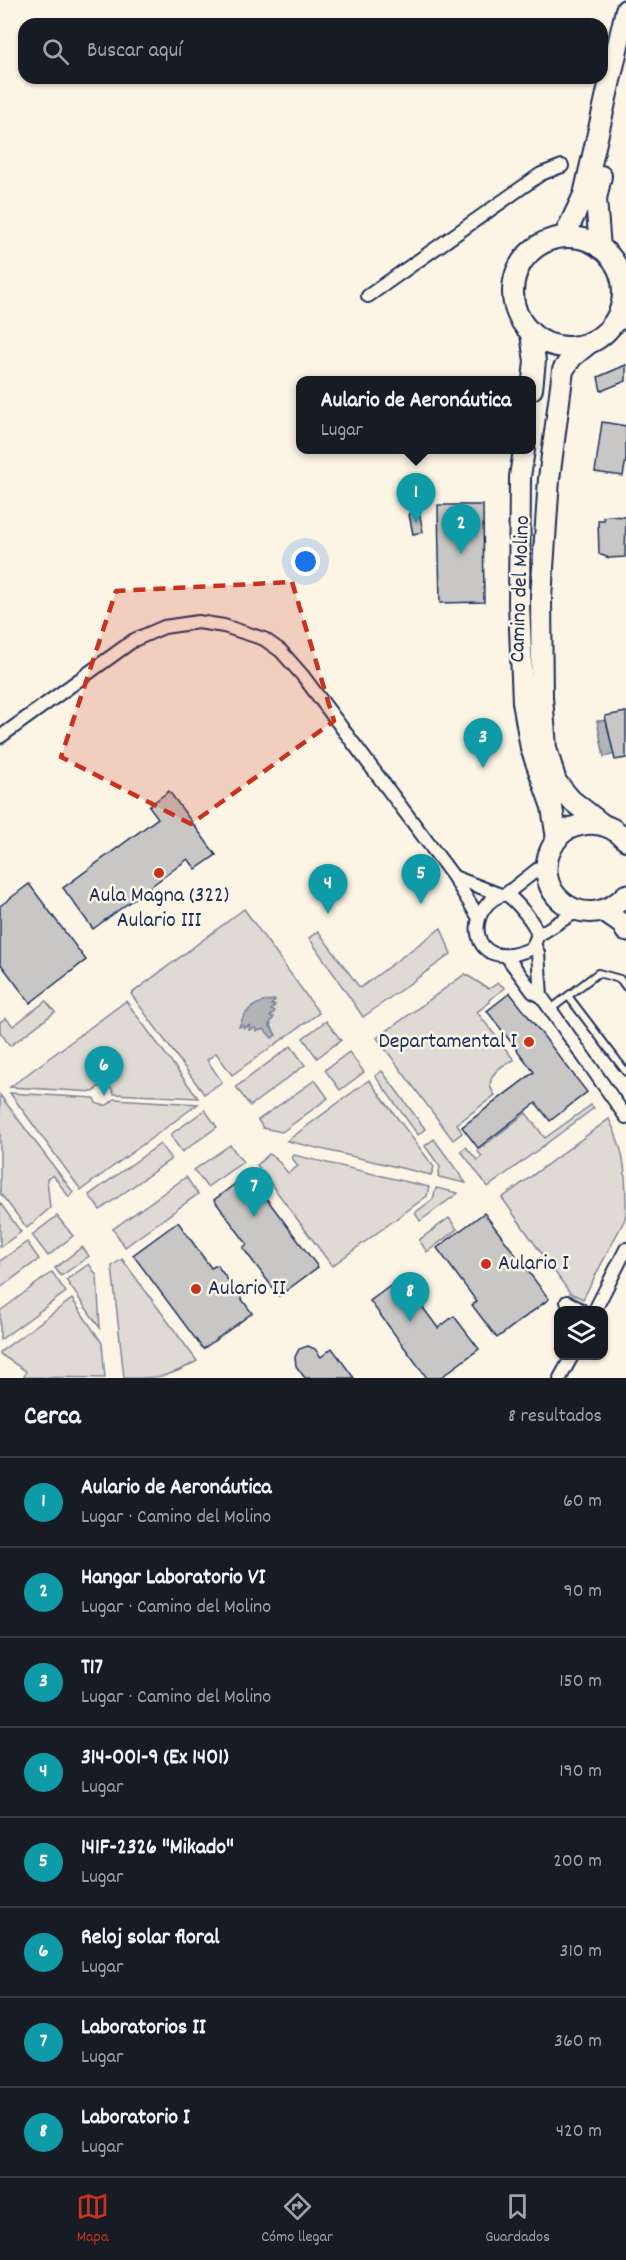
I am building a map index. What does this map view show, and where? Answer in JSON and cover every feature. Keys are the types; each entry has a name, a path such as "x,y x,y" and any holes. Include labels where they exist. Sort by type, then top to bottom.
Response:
{"main road":[{"path":"564,237 584,195 626,10"},
{"path":"600,248 596,199 626,65"},
{"path":"564,237 583,239 600,248 612,259 625,291 621,306 621,320 589,343 569,348 549,344 531,334 519,318 513,299 514,279 527,255 550,240 564,237"},
{"path":"531,334 535,361 533,376"},
{"name":"Camino del Molino","path":"589,343 572,357 563,370 550,468 541,598 542,697 546,748 556,782 570,800 613,824 626,840"},
{"name":"Camino del Molino","path":"523,454 520,477 519,604 523,702 531,748 552,807 557,839"},
{"path":"613,824 591,823 566,830 550,850 546,872 553,892 568,906 577,910 595,913 603,911 626,896"},
{"path":"603,911 622,924 626,931"}],"street":[{"path":"368,297 541,174 562,166"},
{"path":"0,737 134,640 164,627 198,622 224,626 264,639 281,651 303,676 375,769 453,876 479,918"},
{"path":"547,862 483,910 477,926 481,943 488,951 507,957 530,949 536,940 577,910"},
{"path":"453,876 514,900 536,929 541,996 626,1117"},
{"path":"507,957 533,992 541,996"},
{"path":"598,1306 626,1249"},
{"path":"567,1302 573,1306"},
{"path":"560,1378 570,1360"}],"lane":[{"path":"550,1010 598,974 620,979 626,987"},
{"path":"568,996 626,1072"}],"highlighted area":[{"path":"292,582 334,721 191,824 61,757 116,591"}],"shaded area":[{"path":"612,720 619,753 604,757 597,721"},
{"path":"244,909 319,1013 232,1075 216,1053 207,1060 222,1082 204,1094 131,994","holes":["274,1000 269,1018 276,1035 264,1029 257,1031 257,1028 251,1025 244,1028 245,1024"]},
{"path":"441,928 451,954 363,1017 309,938 318,931 360,988"},
{"path":"465,974 489,989 498,983 505,988 477,1012 514,1060 498,1069 494,1074 490,1084 495,1095 457,1124 462,1133 453,1140 377,1038"},
{"path":"275,1000 271,1005 275,1005 271,1010 275,1011 270,1017 274,1017 269,1025 276,1035 272,1038 264,1029 249,1030 250,1025 244,1028 244,1025 239,1027 244,1015 252,1007 262,1002"},
{"path":"46,1001 55,1012 10,1046 0,1032 0,1022 6,1018 13,1026"},
{"path":"126,1001 198,1098 114,1094 112,1089 105,1086 98,1087 94,1092 10,1087"},
{"path":"326,1021 341,1040 317,1058 303,1038"},
{"path":"291,1046 305,1065 250,1106 236,1087"},
{"path":"349,1052 364,1072 340,1090 325,1070"},
{"path":"382,1071 425,1129 418,1135 375,1076"},
{"path":"315,1080 328,1098 282,1132 263,1128 258,1120"},
{"path":"369,1080 434,1167 431,1175 287,1141"},
{"path":"10,1093 94,1098 96,1103 104,1105 114,1099 198,1104 81,1190"},
{"path":"0,1095 73,1192 69,1197 53,1175 47,1179 50,1208 27,1228 0,1193"},
{"path":"591,1105 594,1108 488,1187 461,1151 466,1147 477,1160 482,1156 477,1151 526,1113 545,1138"},
{"path":"205,1110 217,1127 182,1152 170,1135"},
{"path":"609,1119 619,1143 624,1165 626,1214 583,1299 570,1293 502,1198"},
{"path":"434,1139 466,1183 438,1177 440,1167 425,1146"},
{"path":"160,1144 171,1159 100,1210 89,1195"},
{"path":"230,1145 243,1162 207,1187 194,1170"},
{"path":"269,1154 275,1157 288,1173 298,1166 292,1158 294,1155 429,1187 427,1196 332,1266 257,1165"},
{"path":"186,1177 198,1194 125,1247 113,1229"},
{"path":"436,1188 458,1193 420,1221 415,1213 433,1199"},
{"path":"0,1203 21,1232 0,1247"},
{"path":"57,1216 73,1236 48,1256 32,1235"},
{"path":"449,1218 457,1229 427,1252 419,1240"},
{"path":"27,1242 39,1259 0,1288 0,1261"},
{"path":"82,1247 89,1256 61,1276 55,1268"},
{"path":"122,1259 197,1361 162,1376 124,1378 112,1266"},
{"path":"89,1264 97,1276 100,1328 66,1280"},
{"path":"52,1272 66,1292 0,1340 0,1311"},
{"path":"72,1299 102,1343 105,1378 24,1377 26,1371 0,1352"}],"building":[{"path":"626,365 626,381 601,391 598,377"},
{"path":"602,422 626,426 626,459 623,476 595,472"},
{"path":"438,505 483,505 484,602 440,603"},
{"path":"419,512 423,532 413,534 409,514"},
{"path":"603,517 626,517 625,557 609,558 599,554 598,520 604,520"},
{"path":"626,712 626,758 615,760 605,716"},
{"path":"169,791 216,855 196,869 188,859 93,929 63,888 158,818 149,806"},
{"path":"29,884 86,960 30,1003 0,963 0,906"},
{"name":"Departamental I","path":"510,993 587,1092 550,1121 536,1103 478,1148 462,1127 534,1072 487,1011"},
{"path":"248,1174 318,1267 279,1296 243,1248 247,1244 214,1200"},
{"name":"Aulario I","path":"484,1213 549,1299 497,1338 472,1305 477,1302 437,1248"},
{"name":"Aulario II","path":"178,1222 211,1268 217,1265 252,1313 203,1349 133,1255"},
{"path":"401,1278 438,1328 454,1316 479,1349 440,1378 427,1378 370,1301"},
{"path":"308,1346 315,1349 321,1357 332,1348 354,1378 305,1378 296,1366 295,1357 299,1349"}],"place":[{"name":"Aulario de Aeronáutica","path":"416,523"},
{"name":"Hangar Laboratorio VI","path":"461,554"},
{"name":"T17","path":"483,768"},
{"name":"Aula Magna (322) Aulario III","path":"159,873"},
{"name":"141F-2326 \"Mikado\"","path":"421,904"},
{"name":"314-001-9 (Ex 1401)","path":"328,914"},
{"name":"Departamental I","path":"529,1042"},
{"name":"Reloj solar floral","path":"104,1096"},
{"name":"Laboratorios II","path":"254,1217"},
{"name":"Aulario I","path":"486,1264"},
{"name":"Aulario II","path":"196,1289"},
{"name":"Laboratorio I","path":"410,1322"}]}
